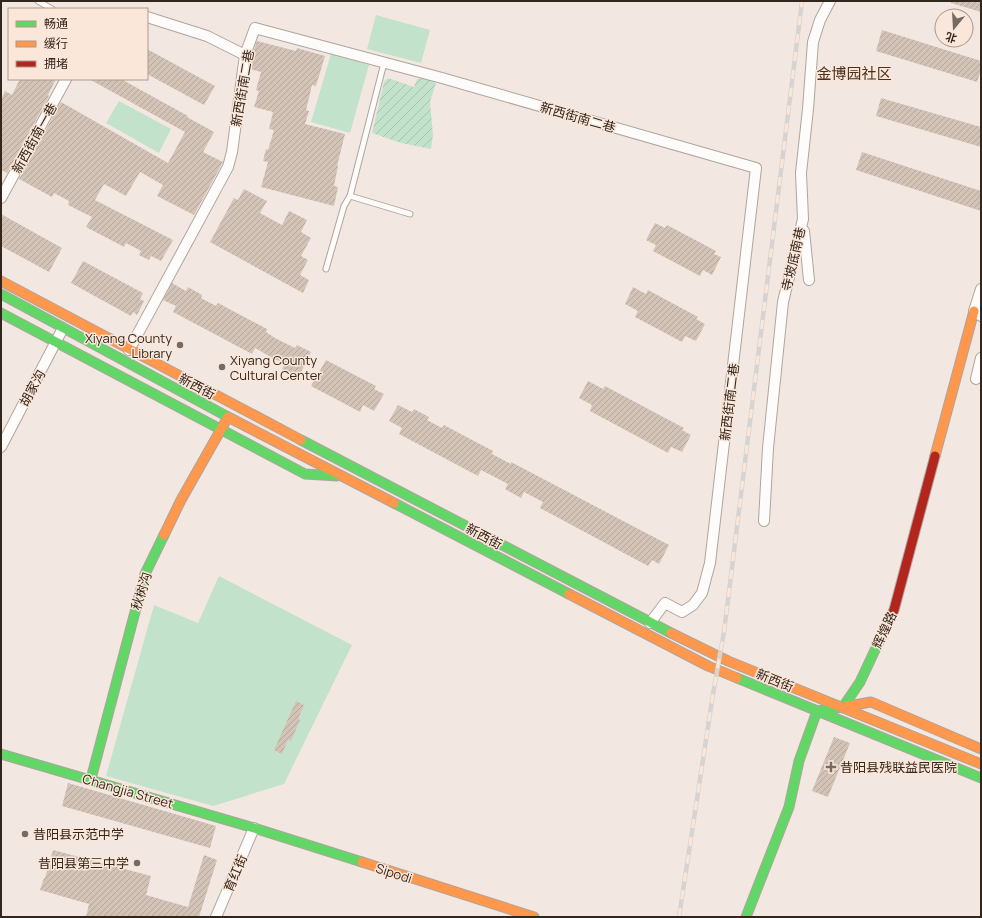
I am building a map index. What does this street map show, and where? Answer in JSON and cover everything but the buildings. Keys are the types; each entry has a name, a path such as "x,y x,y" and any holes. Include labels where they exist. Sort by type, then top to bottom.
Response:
{"main road":[{"name":"新西街","path":"1,281 129,350 650,623 728,661 981,764"},
{"name":"新西街","path":"1,294 228,417 708,666 981,778"},
{"path":"1,313 305,474 341,476"},
{"name":"辉煌路","path":"843,707 860,682 894,610 978,313"},
{"name":"秋树沟","path":"91,780 145,574 181,500 228,417"},
{"path":"746,917 789,807 799,761 817,710 871,702 981,749"},
{"name":"Changjia Street","path":"1,754 254,828"},
{"name":"Sipodi","path":"254,828 534,917"}],"street":[{"name":"寺坡底南巷","path":"764,521 768,448 783,302 803,219 801,173 814,42 820,20 830,1"},
{"path":"148,16 207,36 246,54"},
{"name":"新西街南二巷","path":"129,350 228,167 232,152 246,54 255,28 756,168 710,563 702,593 693,605 682,612 665,603 650,623"},
{"name":"新西街南一巷","path":"1,198 65,80"},
{"path":"803,219 804,242 809,280"},
{"path":"978,313 981,288"},
{"name":"胡家沟","path":"1,447 63,328"},
{"path":"976,379 981,358"},
{"name":"育红街","path":"216,917 254,828"}],"lane":[{"path":"38,1 50,8"},
{"path":"326,269 344,206 350,196 384,63"},
{"path":"350,196 410,214"}],"green space":[{"path":"376,15 430,30 421,63 367,49"},
{"path":"331,54 369,65 350,133 311,122"},
{"path":"388,78 414,87 417,79 427,78 436,83 430,102 433,135 431,149 401,143 372,133 384,82"},
{"path":"119,101 171,129 159,153 106,123"},
{"path":"219,576 352,645 284,784 213,806 106,776 154,605 198,623"}],"railway":[{"path":"679,917 724,632 802,1"}],"traffic: fast":[{"path":"1,294 230,418"},
{"path":"1,313 305,474 337,476"},
{"path":"301,440 671,633"},
{"path":"394,503 569,594"},
{"path":"91,779 145,574 164,535"},
{"path":"746,917 789,807 799,761 817,711 843,707 860,682 882,635"},
{"path":"737,678 981,778"},
{"path":"1,754 254,828 362,862"}],"traffic: slow":[{"path":"1,281 301,440"},
{"path":"935,456 974,311"},
{"path":"164,535 181,500 228,417"},
{"path":"230,418 394,503"},
{"path":"569,594 708,666 737,678"},
{"path":"671,633 728,661 981,764"},
{"path":"843,707 871,702 981,749"},
{"path":"362,862 534,917"}],"traffic: jam":[{"path":"882,635 894,610 935,456"}],"place":[{"name":"Xiyang County Library","path":"180,345"},
{"name":"Xiyang County Cultural Center","path":"222,367"},
{"name":"昔阳县残联益民医院","path":"831,767"},
{"name":"昔阳县示范中学","path":"25,834"},
{"name":"昔阳县第三中学","path":"137,863"}],"district":[{"name":"金博园社区","path":"854,74"}]}
